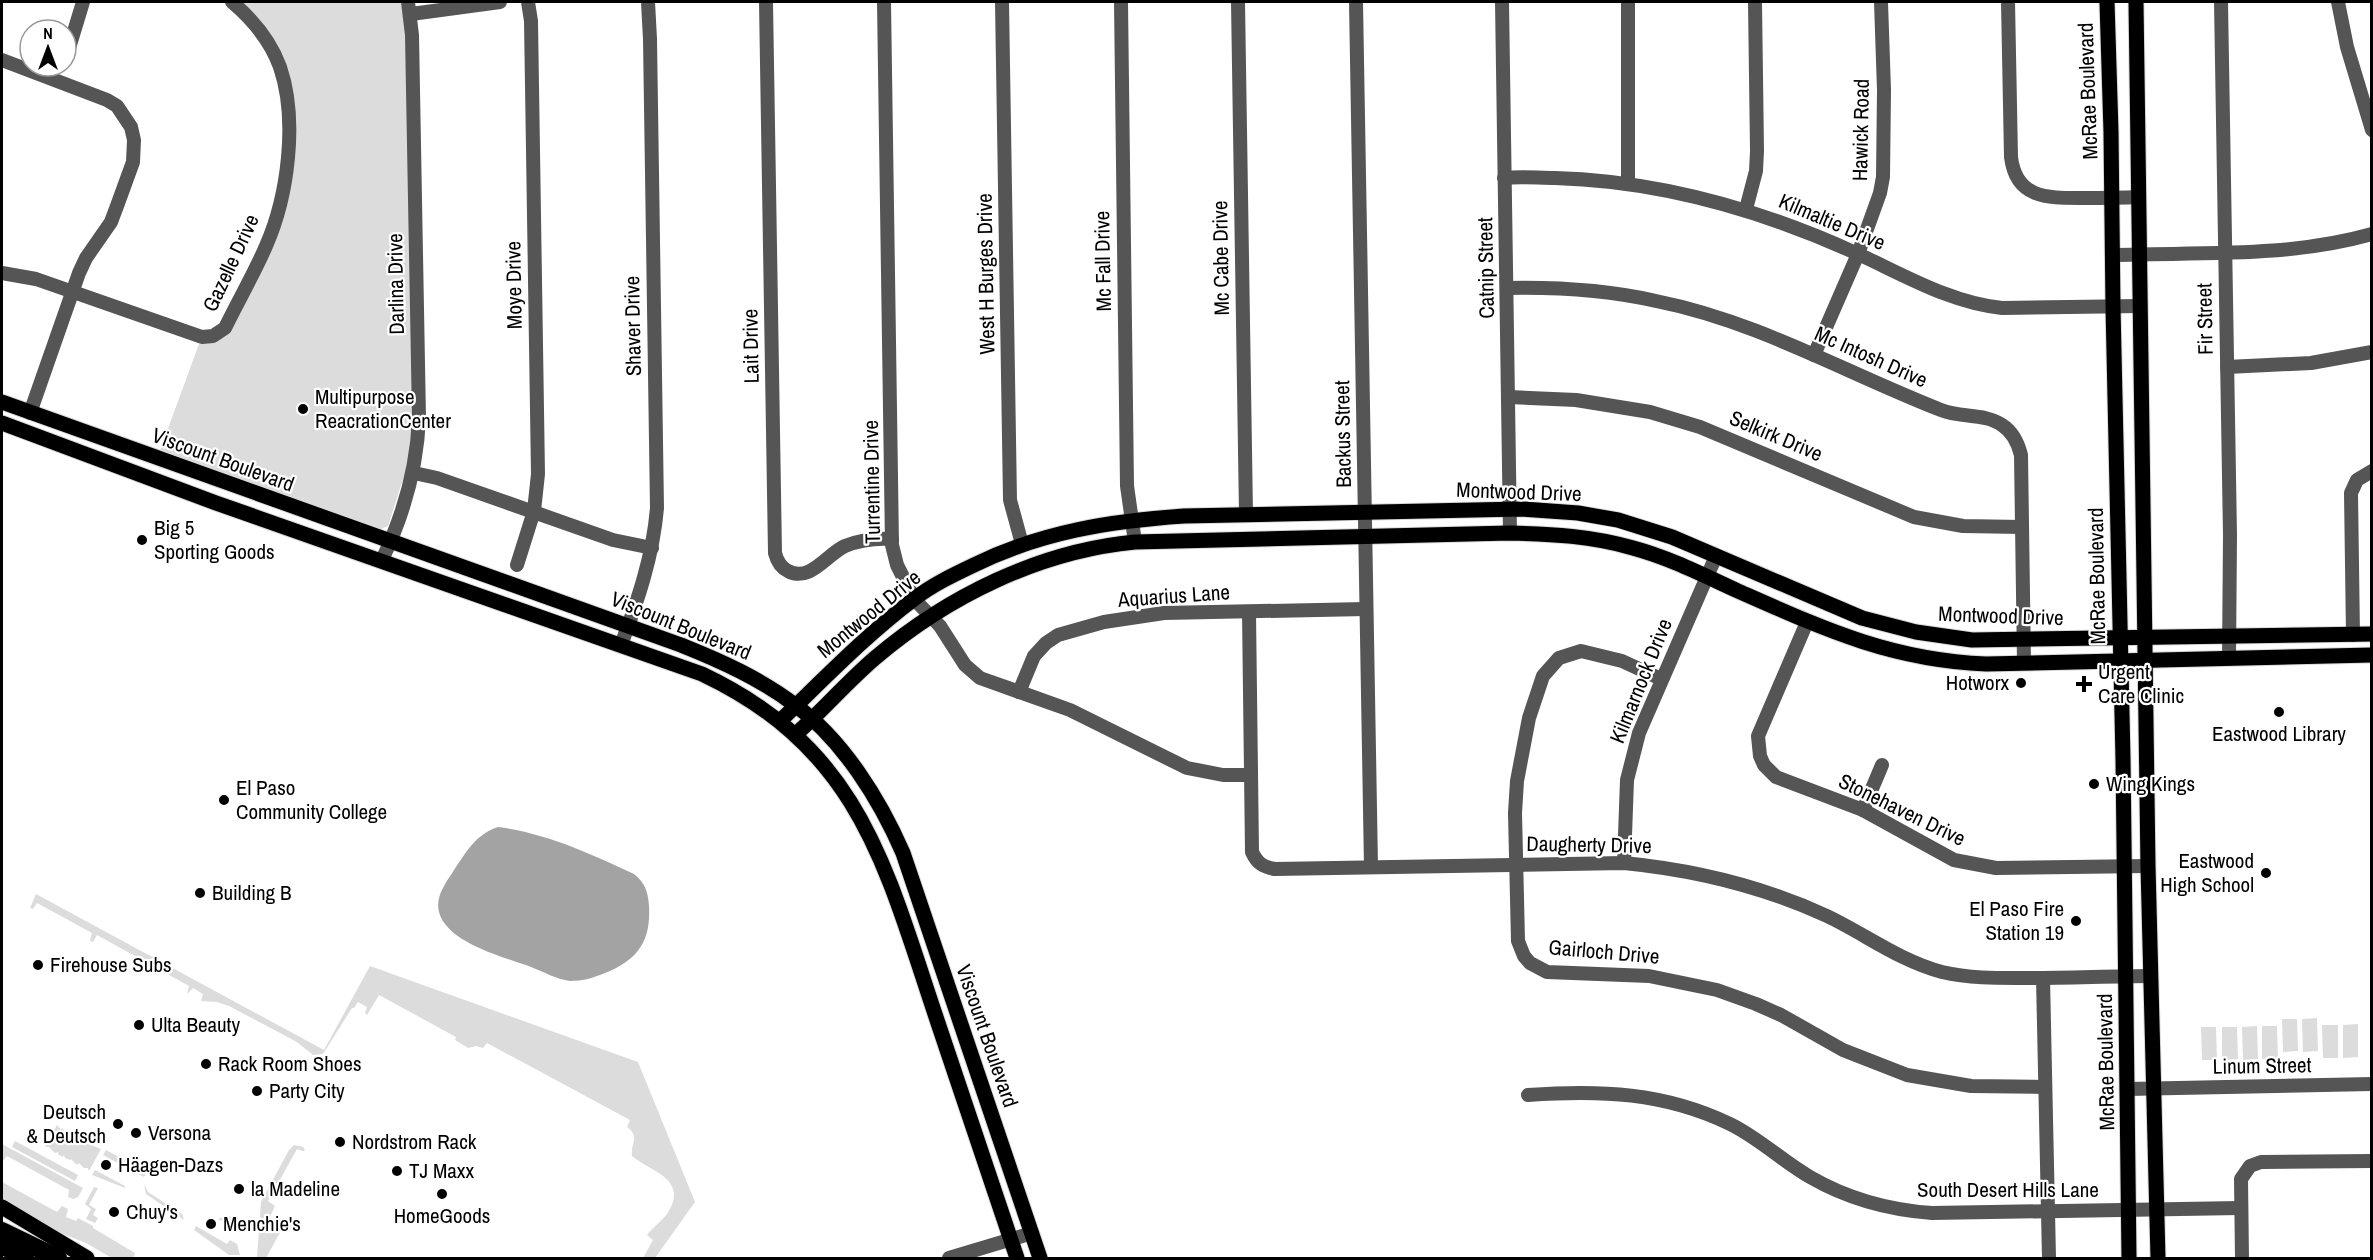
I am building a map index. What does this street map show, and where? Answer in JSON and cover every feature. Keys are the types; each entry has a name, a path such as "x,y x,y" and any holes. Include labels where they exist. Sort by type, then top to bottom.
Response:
{"highway":[{"path":"2,1231 58,1258"},
{"path":"2,1245 25,1258"}],"main road":[{"name":"McRae Boulevard","path":"2107,2 2123,759 2129,1258"},
{"path":"2136,2 2146,759 2158,1258"},
{"name":"Viscount Boulevard","path":"2,402 628,626 725,663 796,705 812,719 872,792 893,831 914,885 1040,1258"},
{"path":"24,431 30,413"},
{"name":"Viscount Boulevard","path":"2,423 216,503 621,645 718,682 751,699 796,734 820,759 851,801 875,844 894,892 1017,1258"},
{"name":"Montwood Drive","path":"780,721 833,669 914,598 955,574 1023,544 1077,528 1132,520 1246,514 1562,511 1618,520 1663,534 1862,618 1891,627 1941,637 1972,640 2145,639 2372,634"},
{"name":"Montwood Drive","path":"796,734 876,657 930,617 976,590 1051,560 1093,548 1135,542 1510,533 1563,535 1609,542 1659,556 1807,622 1854,640 1918,657 1955,662 2024,663 2372,656"},
{"path":"2123,759 2146,759"},
{"path":"894,892 914,885"},
{"path":"2125,916 2150,916"},
{"path":"954,1069 974,1062"},
{"path":"2,1207 87,1258"}],"street":[{"path":"77,18 82,2"},
{"name":"Gazelle Drive","path":"2,273 36,279 74,291 201,337 213,336 225,328 271,232 279,203 289,142 288,106 280,66 248,15 232,2"},
{"path":"409,8 500,2"},
{"name":"Moye Drive","path":"517,565 534,511 538,474 531,21 528,2"},
{"name":"Shaver Drive","path":"621,645 652,548 657,508 648,2"},
{"name":"Lait Drive","path":"766,2 775,553 783,568 794,574 801,574 813,570 831,554 845,546 872,539 892,539"},
{"name":"Turrentine Drive","path":"884,2 892,539 897,565 914,598 948,637 965,665 973,673 991,683 1070,710 1187,768 1214,774 1250,774"},
{"name":"West H Burges Drive","path":"1002,2 1010,500 1023,544"},
{"name":"Mc Fall Drive","path":"1121,2 1127,486 1135,542"},
{"name":"Mc Cabe Drive","path":"1239,2 1246,514"},
{"name":"Backus Street","path":"1356,2 1371,867"},
{"name":"Catnip Street","path":"1502,2 1510,533"},
{"path":"1628,2 1628,183"},
{"path":"1746,209 1752,190 1757,151 1755,2"},
{"name":"Hawick Road","path":"1814,355 1876,210 1883,177 1881,2"},
{"path":"2008,2 2011,157 2015,173 2030,191 2049,198 2138,197"},
{"name":"Fir Street","path":"2221,2 2229,658"},
{"path":"2338,2 2347,47 2372,130"},
{"name":"Darlina Drive","path":"382,560 391,541 414,472 419,418 409,8"},
{"path":"2,60 108,100 117,106 126,117 134,140 132,162 111,222 86,258 30,413"},
{"name":"Kilmaltie Drive","path":"1504,178 1628,183 1746,209 1858,254 1964,301 1984,306 2002,308 2140,306"},
{"path":"2112,255 2295,250 2372,234"},
{"name":"Mc Intosh Drive","path":"1507,288 1579,289 1658,301 1722,318 1814,355 1944,412 1984,418 2002,425 2014,437 2021,455 2024,663"},
{"path":"2227,367 2311,363 2372,352"},
{"name":"Selkirk Drive","path":"1509,398 1576,400 1650,412 1700,427 1914,517 1963,526 2022,527"},
{"path":"2354,635 2351,493 2357,480 2372,471"},
{"path":"414,472 534,511 613,540 652,548"},
{"name":"Kilmarnock Drive","path":"1624,863 1625,804 1632,756 1661,679 1716,556"},
{"name":"Aquarius Lane","path":"1019,692 1038,650 1058,635 1104,622 1139,616 1188,612 1366,609"},
{"name":"Daugherty Drive","path":"1249,612 1252,852 1265,868 1624,863 1693,872 1768,892 1838,921 1911,961 1942,972 1988,978 2151,976"},
{"name":"Stonehaven Drive","path":"1807,622 1761,727 1758,746 1760,756 1771,773 1781,781 1863,810 1940,854 1965,864 1996,868 2148,866"},
{"name":"Gairloch Drive","path":"1661,679 1622,661 1581,651 1558,658 1549,667 1537,694 1522,750 1515,813 1518,941 1524,956 1538,968 1553,973 1649,976 1717,990 1773,1011 1843,1050 1907,1075 1971,1086 2045,1087"},
{"path":"1863,810 1882,765"},
{"path":"2043,978 2049,1258"},
{"name":"Linum Street","path":"2128,1089 2372,1084"},
{"name":"South Desert Hills Lane","path":"1528,1095 1619,1094 1675,1102 1731,1124 1757,1139 1809,1177 1879,1206 1932,1214 2240,1208"},
{"path":"2242,1258 2241,1179 2245,1171 2256,1163 2372,1161"},
{"path":"949,1258 1032,1233"}],"shaded area":[{"path":"241,2 401,2 406,28 413,419 411,454 388,526 376,531 159,453 199,344 225,336 270,248 292,88"},
{"path":"498,827 533,834 568,845 638,877 647,892 649,918 645,939 634,955 626,962 601,975 570,981 492,953 453,932 444,923 439,912 438,906 442,890 472,844 483,834"},
{"path":"36,894 324,1050 370,966 638,1062 695,1202 655,1258 643,1258 653,1240 647,1235 667,1214 673,1202 674,1192 671,1184 665,1178 632,1156 634,1137 627,1127 630,1120 487,1043 483,1048 476,1046 468,1048 455,1040 456,1037 379,995 367,1015 365,1013 367,1007 358,1002 323,1054 313,1055 297,1042 229,1006 217,1002 201,1001 203,994 193,988 187,994 189,986 97,935 93,942 90,941 92,933 37,903 33,909 30,908"},
{"path":"2317,1018 2318,1051 2303,1052 2302,1019"},
{"path":"2282,1019 2297,1019 2298,1051 2283,1052"},
{"path":"2358,1024 2358,1057 2343,1058 2343,1025"},
{"path":"2322,1025 2338,1025 2338,1058 2323,1058"},
{"path":"2257,1026 2258,1059 2243,1060 2242,1027"},
{"path":"2262,1026 2277,1026 2278,1059 2262,1059"},
{"path":"2201,1027 2216,1027 2217,1060 2202,1060"},
{"path":"2222,1027 2237,1027 2238,1059 2222,1060"},
{"path":"57,1125 75,1138 77,1136 101,1149 89,1171 79,1163 77,1165 64,1155 62,1157 58,1152 55,1153 49,1147 45,1147"},
{"path":"15,1141 78,1175 75,1181 12,1147"},
{"path":"2,1144 83,1188 78,1197 73,1199 68,1197 69,1190 7,1156 2,1162"},
{"path":"294,1145 303,1147 305,1150 297,1149 277,1185 283,1188 282,1191 275,1189 268,1201 275,1206 269,1219 286,1227 290,1221 293,1225 289,1232 282,1229 266,1258 257,1258 261,1202 289,1150"},
{"path":"106,1150 147,1172 144,1177 103,1155"},
{"path":"95,1170 125,1186 125,1188 92,1175"},
{"path":"2,1182 57,1212 62,1206 68,1209 66,1217 76,1221 78,1218 93,1226 135,1253 133,1258 112,1258 86,1243 53,1230 2,1199"},
{"path":"144,1184 148,1192 182,1214 184,1220 146,1194"},
{"path":"94,1187 98,1188 89,1205 96,1209 93,1215 98,1218 95,1223 86,1219 91,1209 85,1204"},
{"path":"228,1215 241,1224 239,1230 218,1219"},
{"path":"196,1226 227,1244 230,1240 237,1244 240,1255 229,1255 194,1230"}],"place":[{"name":"Multipurpose ReacrationCenter","path":"303,409"},
{"name":"Big 5 Sporting Goods","path":"142,540"},
{"name":"Hotworx","path":"2021,683"},
{"name":"Urgent Care Clinic","path":"2084,684"},
{"name":"Eastwood Library","path":"2279,712"},
{"name":"Wing Kings","path":"2094,784"},
{"name":"El Paso Community College","path":"224,800"},
{"name":"Eastwood High School","path":"2266,873"},
{"name":"Building B","path":"200,893"},
{"name":"El Paso Fire Station 19","path":"2076,921"},
{"name":"Firehouse Subs","path":"38,965"},
{"name":"Ulta Beauty","path":"139,1025"},
{"name":"Rack Room Shoes","path":"206,1064"},
{"name":"Party City","path":"257,1091"},
{"name":"Deutsch & Deutsch","path":"118,1124"},
{"name":"Versona","path":"136,1133"},
{"name":"Nordstrom Rack","path":"340,1142"},
{"name":"Häagen-Dazs","path":"106,1165"},
{"name":"TJ Maxx","path":"397,1171"},
{"name":"la Madeline","path":"239,1189"},
{"name":"HomeGoods","path":"442,1194"},
{"name":"Chuy's","path":"114,1212"},
{"name":"Menchie's","path":"211,1224"}]}
